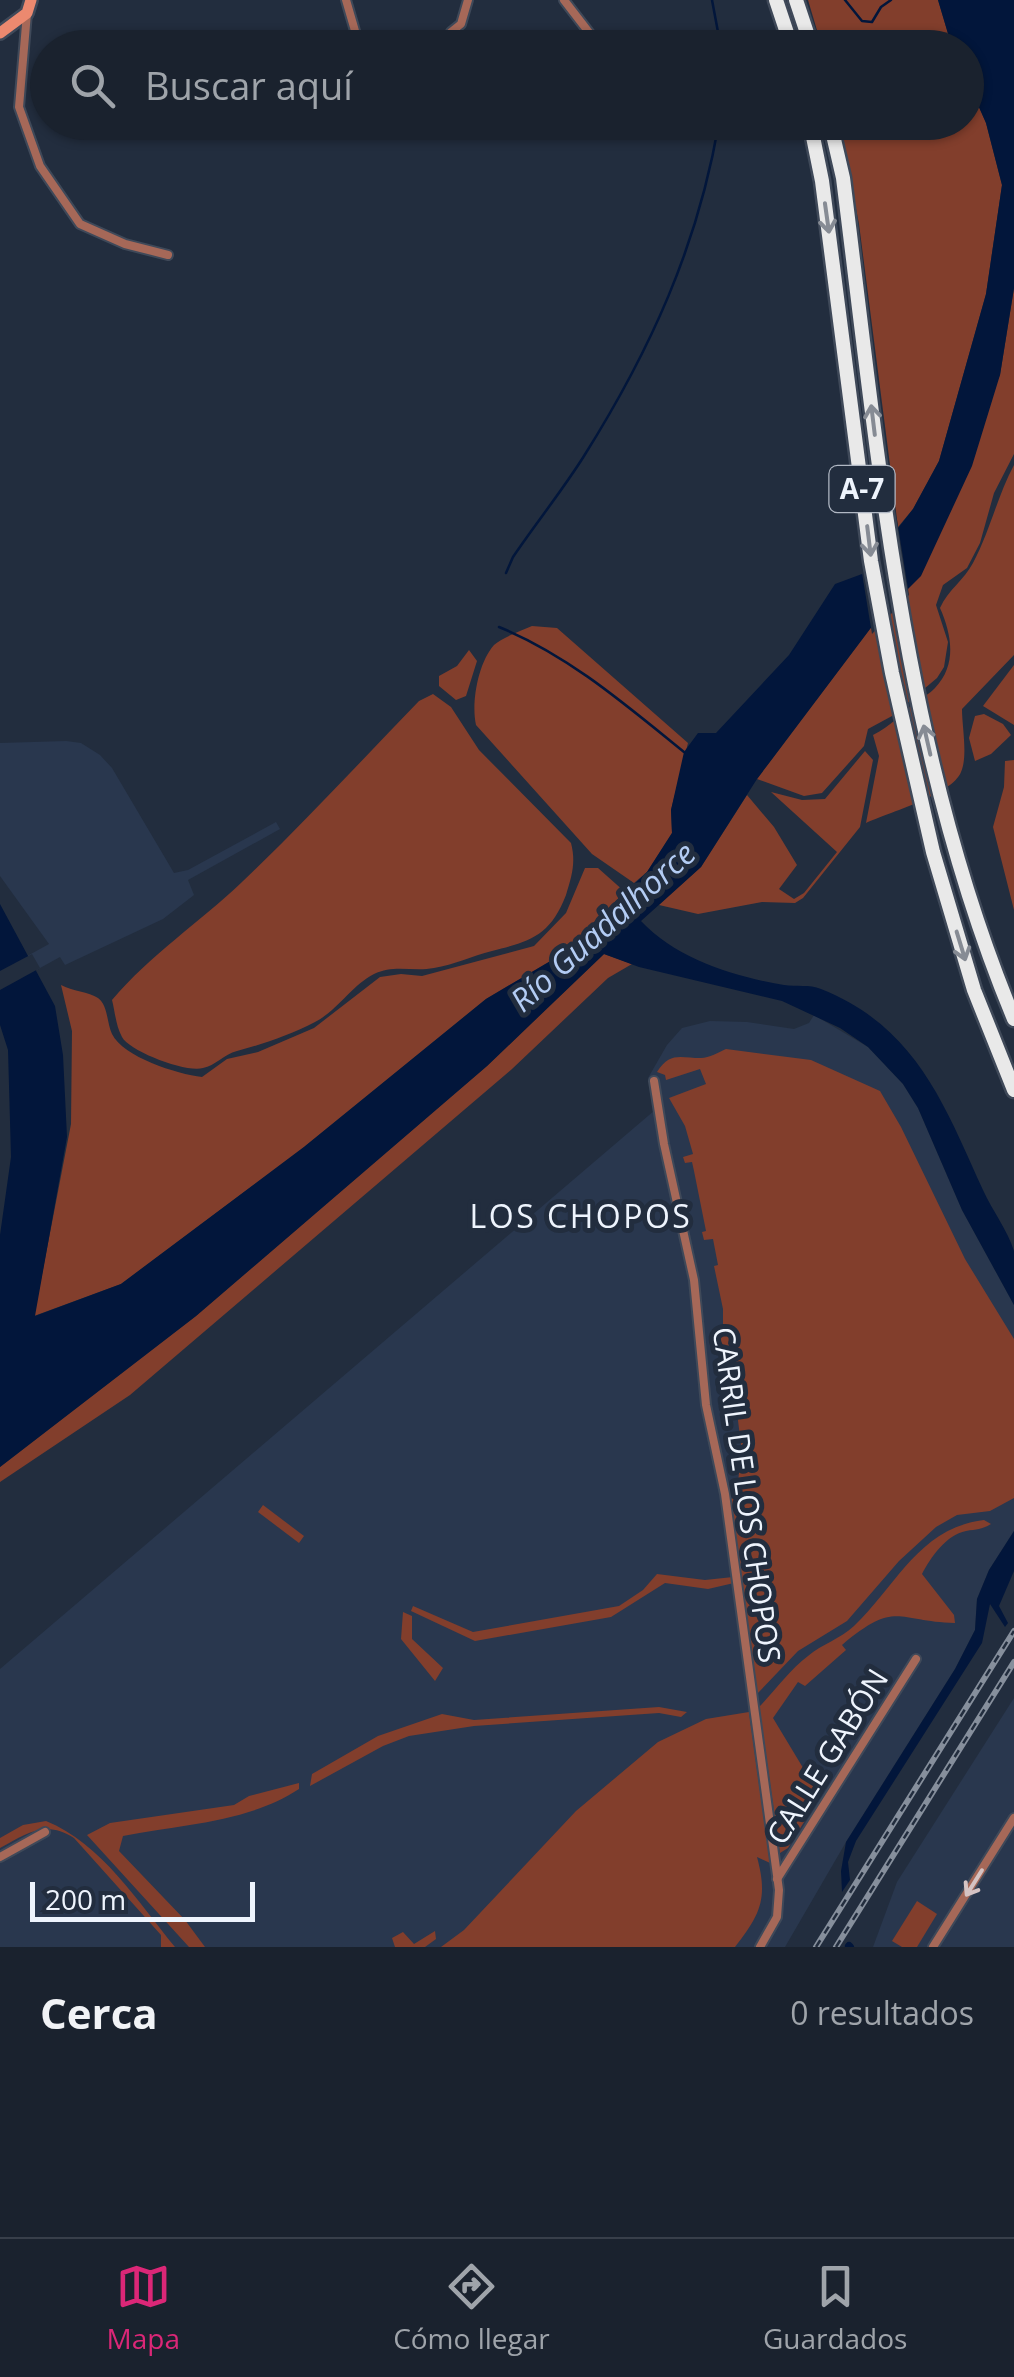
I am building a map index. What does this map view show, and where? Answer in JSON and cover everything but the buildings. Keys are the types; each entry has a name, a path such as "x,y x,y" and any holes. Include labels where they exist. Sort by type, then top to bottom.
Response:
{"highway":[{"path":"776,0 786,30"},
{"path":"796,0 806,30"},
{"name":"A-7","path":"814,140 871,562 896,691 933,852 974,990 1014,1090"},
{"name":"A-7","path":"834,140 843,178 892,558 912,671 950,835 1014,1019"}],"street":[{"path":"346,0 355,30"},
{"path":"454,30 461,24 468,0"},
{"path":"564,0 587,30"},
{"path":"0,34 29,6"},
{"path":"29,6 19,107 30,138"},
{"path":"31,140 40,166 80,224 124,244 168,254"},
{"name":"CARRIL DE LOS CHOPOS","path":"654,1081 694,1280 706,1405 725,1494 777,1880 777,1918 760,1947"},
{"name":"CALLE GABÓN","path":"777,1880 916,1659"},
{"path":"933,1947 1014,1818"},
{"path":"0,1857 44,1832"}],"shaded area":[{"path":"808,0 938,0 947,30 817,30"},
{"path":"984,118 1002,185 986,294 939,461 913,509 898,527 859,224 842,140 984,140"},
{"path":"1014,288 1014,454 994,493 980,543 967,568 943,585 936,605 948,642 944,667 937,678 892,716 868,729 864,746 822,793 804,796 757,779 876,621 1000,375"},
{"path":"1014,465 1014,655 962,709 964,758 955,780 933,796 866,823 879,756 873,735 931,692 947,670 950,650 940,608 973,563"},
{"path":"532,626 557,628 688,743 671,810 672,833 647,872 634,883 592,854 476,725 477,684 488,653 502,639"},
{"path":"469,650 477,661 466,696 456,700 439,686 439,676 457,666"},
{"path":"1014,665 1014,725 983,706"},
{"path":"433,694 451,707 479,750 571,843 572,875 560,909 546,928 518,944 449,965 389,969 374,974 315,1022 232,1053 207,1067 195,1069 172,1064 127,1043 118,1028 112,1000 142,968 265,860 419,701"},
{"path":"984,714 1003,724 1011,735 991,754 975,761 969,738 975,716"},
{"path":"0,743 81,743 112,768 174,873 188,870 276,822 280,829 188,880 194,895 163,919 65,965 60,957 0,990 0,971 49,944 0,876"},
{"path":"865,751 873,760 860,827 803,898 795,903 762,902 698,914 659,905 701,867 747,795 774,827 797,865 779,889 794,899 804,893 837,852 771,792 802,800 825,799"},
{"path":"1014,760 1014,910 993,827 1004,787 1005,761"},
{"path":"585,868 598,868 625,892 559,956 486,999 304,1147 121,1284 34,1316 71,1124 72,1031 61,985 101,1001 112,1034 127,1050 165,1068 202,1077 227,1059 258,1052 314,1028 380,977 422,976 534,946 566,913"},
{"path":"604,954 632,964 608,978 512,1069 130,1395 0,1482 0,1467 196,1316 487,1066"},
{"path":"814,1015 868,1047 903,1084 918,1108 962,1210 1014,1305 1014,1531 989,1570 977,1599 975,1630 955,1669 785,1947 0,1947 0,1669 655,1110 648,1078 682,1028 710,1021 794,1029 809,1023"},
{"path":"726,1049 811,1060 880,1091 965,1259 1014,1339 1014,1498 990,1511 957,1515 936,1527 899,1561 847,1621 798,1651 757,1694 729,1502 738,1485 742,1453 734,1388 738,1387 737,1378 731,1378 734,1366 728,1366 725,1349 721,1349 723,1309 713,1239 704,1240 702,1232 706,1231 692,1162 685,1163 683,1157 693,1154 685,1126 669,1098 706,1084 700,1069 666,1080 665,1075 657,1072 671,1058 704,1058"},
{"path":"263,1505 304,1536 299,1543 258,1512"},
{"path":"984,1520 991,1524 959,1533 946,1542 922,1574 954,1615 955,1623 897,1616 875,1622 842,1645 846,1650 805,1686 798,1682 773,1718 820,1796 788,1848 780,1853 759,1707 801,1661 854,1626 926,1546 962,1525"},
{"path":"657,1574 705,1580 733,1577 734,1583 708,1589 665,1583 611,1617 475,1641 411,1611 413,1606 473,1632 619,1606 643,1590"},
{"path":"403,1612 412,1616 412,1639 443,1668 435,1681 401,1639"},
{"path":"1014,1698 1014,1947 873,1947 897,1882"},
{"path":"659,1707 687,1712 681,1717 659,1713 474,1726 409,1736 310,1786 312,1774 378,1736 442,1714 474,1720"},
{"path":"749,1712 770,1863 757,1857 762,1884 760,1905 735,1947 441,1947 464,1930 576,1811 658,1742 706,1719"},
{"path":"299,1783 299,1789 279,1800 236,1816 123,1836 119,1851 185,1920 205,1947 189,1947 87,1835 110,1823 234,1805 249,1796"},
{"path":"46,1821 66,1831 101,1859 175,1947 161,1947 161,1935 74,1838 45,1829 0,1848 0,1838 23,1825"},
{"path":"917,1901 937,1914 917,1947 902,1947 892,1941"},
{"path":"435,1931 436,1939 425,1947 395,1947 392,1938 403,1932 414,1944"}],"water":[{"name":"Río Guadalhorce","path":"938,0 1014,0 1014,288 1000,375 972,466 921,576 876,621 757,779 701,867 641,921 671,946 706,964 764,981 821,989 854,1005 904,1047 940,1099 1011,1243 1014,1305 962,1210 918,1108 903,1084 868,1047 840,1028 782,1001 639,967 604,954 487,1066 196,1316 0,1467 0,1235 11,1157 8,1050 0,1025 0,904 55,1006 63,1055 67,1137 35,1316 121,1284 304,1147 486,999 559,956 647,872 672,833 671,810 684,752 698,733 716,733 789,655 835,584 862,574 913,509 939,461 986,294 1002,185 984,118 984,30 947,30"},
{"path":"1014,1531 1014,1571 999,1606 1008,1623 1005,1627 990,1604 982,1643 856,1841 848,1862 850,1880 842,1892 846,1842 955,1669 975,1630 977,1599 989,1570"}],"pier":[{"path":"897,520 909,595 872,634 861,567"},
{"path":"32,954 40,968 0,990 0,971"}],"waterway":[{"path":"712,0 718,30"},
{"path":"845,0 862,21 872,22 891,0"},
{"path":"506,573 608,417 650,337 698,212 715,140"},
{"path":"499,627 573,666 684,752"}],"railway":[{"path":"816,1947 1014,1631"},
{"path":"836,1947 1014,1662"}],"district":[{"name":"LOS CHOPOS","path":"581,1217"}]}
